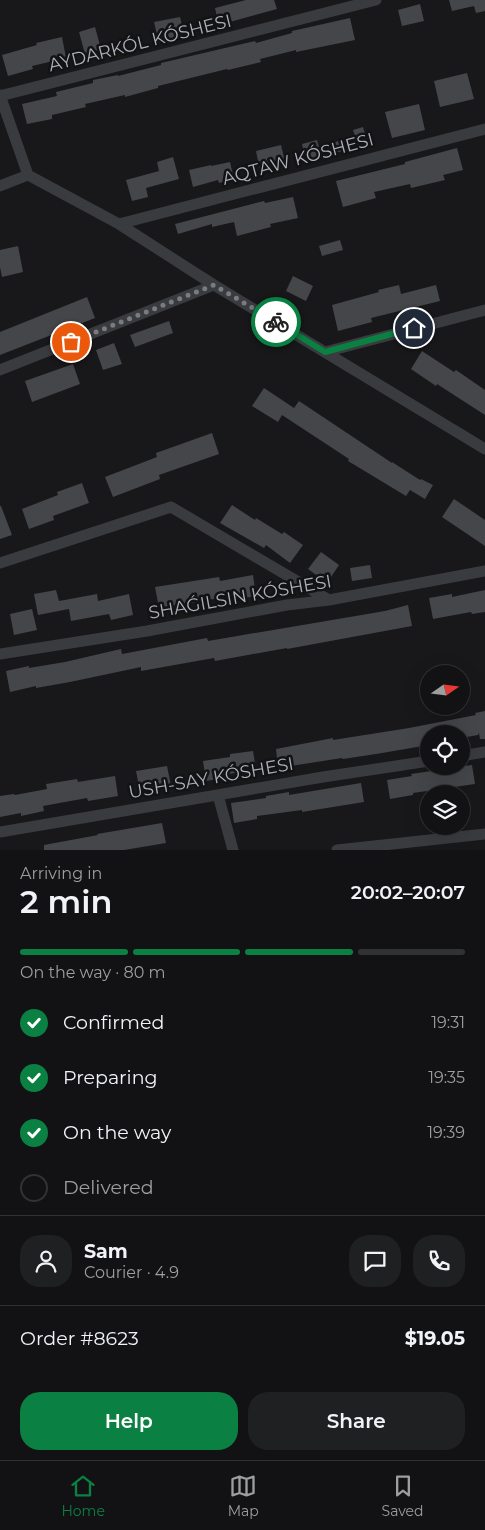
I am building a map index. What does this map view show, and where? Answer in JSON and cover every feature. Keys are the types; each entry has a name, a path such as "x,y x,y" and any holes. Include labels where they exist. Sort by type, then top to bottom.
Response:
{"street":[{"name":"AYDARKÓL KÓSHESI","path":"0,96 376,0"},
{"path":"0,96 28,174 119,224 214,285 485,449"},
{"name":"AQTAW KÓSHESI","path":"119,224 485,129"},
{"path":"0,186 28,174"},
{"path":"0,370 214,285"},
{"path":"325,352 485,310"},
{"path":"0,562 171,507 329,600"},
{"path":"0,654 148,631 485,571"},
{"path":"470,754 485,752"},
{"name":"USH-SAY KÓSHESI","path":"0,832 218,794 420,762"},
{"path":"218,794 233,850"},
{"path":"337,850 485,834"}],"building":[{"path":"246,0 274,0 277,9 219,25 215,8"},
{"path":"449,0 485,0 485,11 476,13 474,6 452,11"},
{"path":"420,4 424,21 402,26 398,10"},
{"path":"180,17 185,37 159,43 154,22"},
{"path":"350,18 355,40 296,52 296,50 260,59 261,62 158,86 158,88 125,97 125,95 85,104 86,107 52,115 52,119 27,124 22,104 57,96 56,92 93,83 93,80 118,76 161,65 161,63 255,41 256,43 292,33 292,31"},
{"path":"95,27 101,49 85,54 79,32"},
{"path":"62,37 66,58 32,66 33,69 8,76 2,55 37,45 36,43"},
{"path":"467,73 474,99 440,107 434,81"},
{"path":"419,104 425,130 392,138 385,112"},
{"path":"363,127 368,144 306,161 302,144 317,140 319,147 355,136 353,130"},
{"path":"281,145 286,166 260,171 256,151"},
{"path":"457,148 463,170 443,175 445,180 411,188 410,184 374,192 376,198 343,207 336,181 405,164 405,162"},
{"path":"173,157 179,179 146,188 148,197 132,201 126,180 159,171 157,162"},
{"path":"230,162 234,179 219,183 218,180 193,187 189,170"},
{"path":"293,197 298,218 270,224 271,227 237,236 234,222 212,227 212,224 178,234 175,224 264,201 265,203"},
{"path":"340,240 343,250 322,256 319,246"},
{"path":"18,246 23,272 2,277 0,250"},
{"path":"293,276 313,286 306,301 286,291"},
{"path":"399,285 401,294 436,285 440,301 371,318 372,322 338,331 332,305"},
{"path":"87,297 95,318 0,355 0,332"},
{"path":"169,321 173,333 135,347 130,335"},
{"path":"114,343 122,364 103,370 96,350"},
{"path":"422,351 454,372 456,370 485,390 485,415 411,369"},
{"path":"73,364 80,384 32,402 25,381"},
{"path":"264,388 294,408 299,401 392,463 420,480 433,485 425,499 410,490 406,496 348,461 349,459 282,415 278,422 252,406"},
{"path":"212,433 219,454 159,475 160,479 113,497 105,477 157,457 156,453"},
{"path":"82,483 89,503 53,516 54,520 29,529 22,509 58,495 57,492"},
{"path":"454,499 485,520 485,546 442,517"},
{"path":"232,505 255,520 256,518 282,534 284,532 303,545 290,563 266,545 264,548 220,523"},
{"path":"0,506 12,535 0,539"},
{"path":"321,552 339,565 327,583 308,569"},
{"path":"370,565 372,578 352,581 350,568"},
{"path":"253,575 256,596 227,601 226,597 159,608 155,587 219,577 220,581"},
{"path":"56,590 59,601 97,594 98,601 129,594 133,615 111,620 109,614 71,621 69,609 38,615 34,594"},
{"path":"485,590 485,612 472,614 471,612 433,619 429,598 452,594 452,597"},
{"path":"408,605 412,626 215,661 214,658 141,671 141,667 10,692 6,671 65,662 121,649 122,654 207,638 208,641 385,611"},
{"path":"32,609 37,630 14,635 10,614"},
{"path":"485,711 485,739 480,739 479,733 478,735 470,736 470,725 424,725 476,715 475,713"},
{"path":"420,726 420,747 278,768 276,749 333,738 333,740"},
{"path":"253,751 256,770 228,774 229,777 206,781 203,761 230,757 230,754"},
{"path":"470,765 472,765 475,784 420,785 420,792 390,799 387,780 412,776 411,774 420,773 420,775 470,775"},
{"path":"167,766 171,786 140,791 136,771"},
{"path":"115,776 118,796 88,801 87,798 43,806 44,811 21,816 21,813 0,817 0,796 47,789 46,784 77,779 78,782"},
{"path":"361,783 364,802 302,812 302,810 257,816 257,819 234,823 231,803 266,798 266,796 289,792 289,795"},
{"path":"162,823 166,843 124,850 44,850 44,845"}],"way so far":[{"path":"71,342 214,285 276,322"}],"route":[{"path":"276,322 325,352 414,328"}]}
